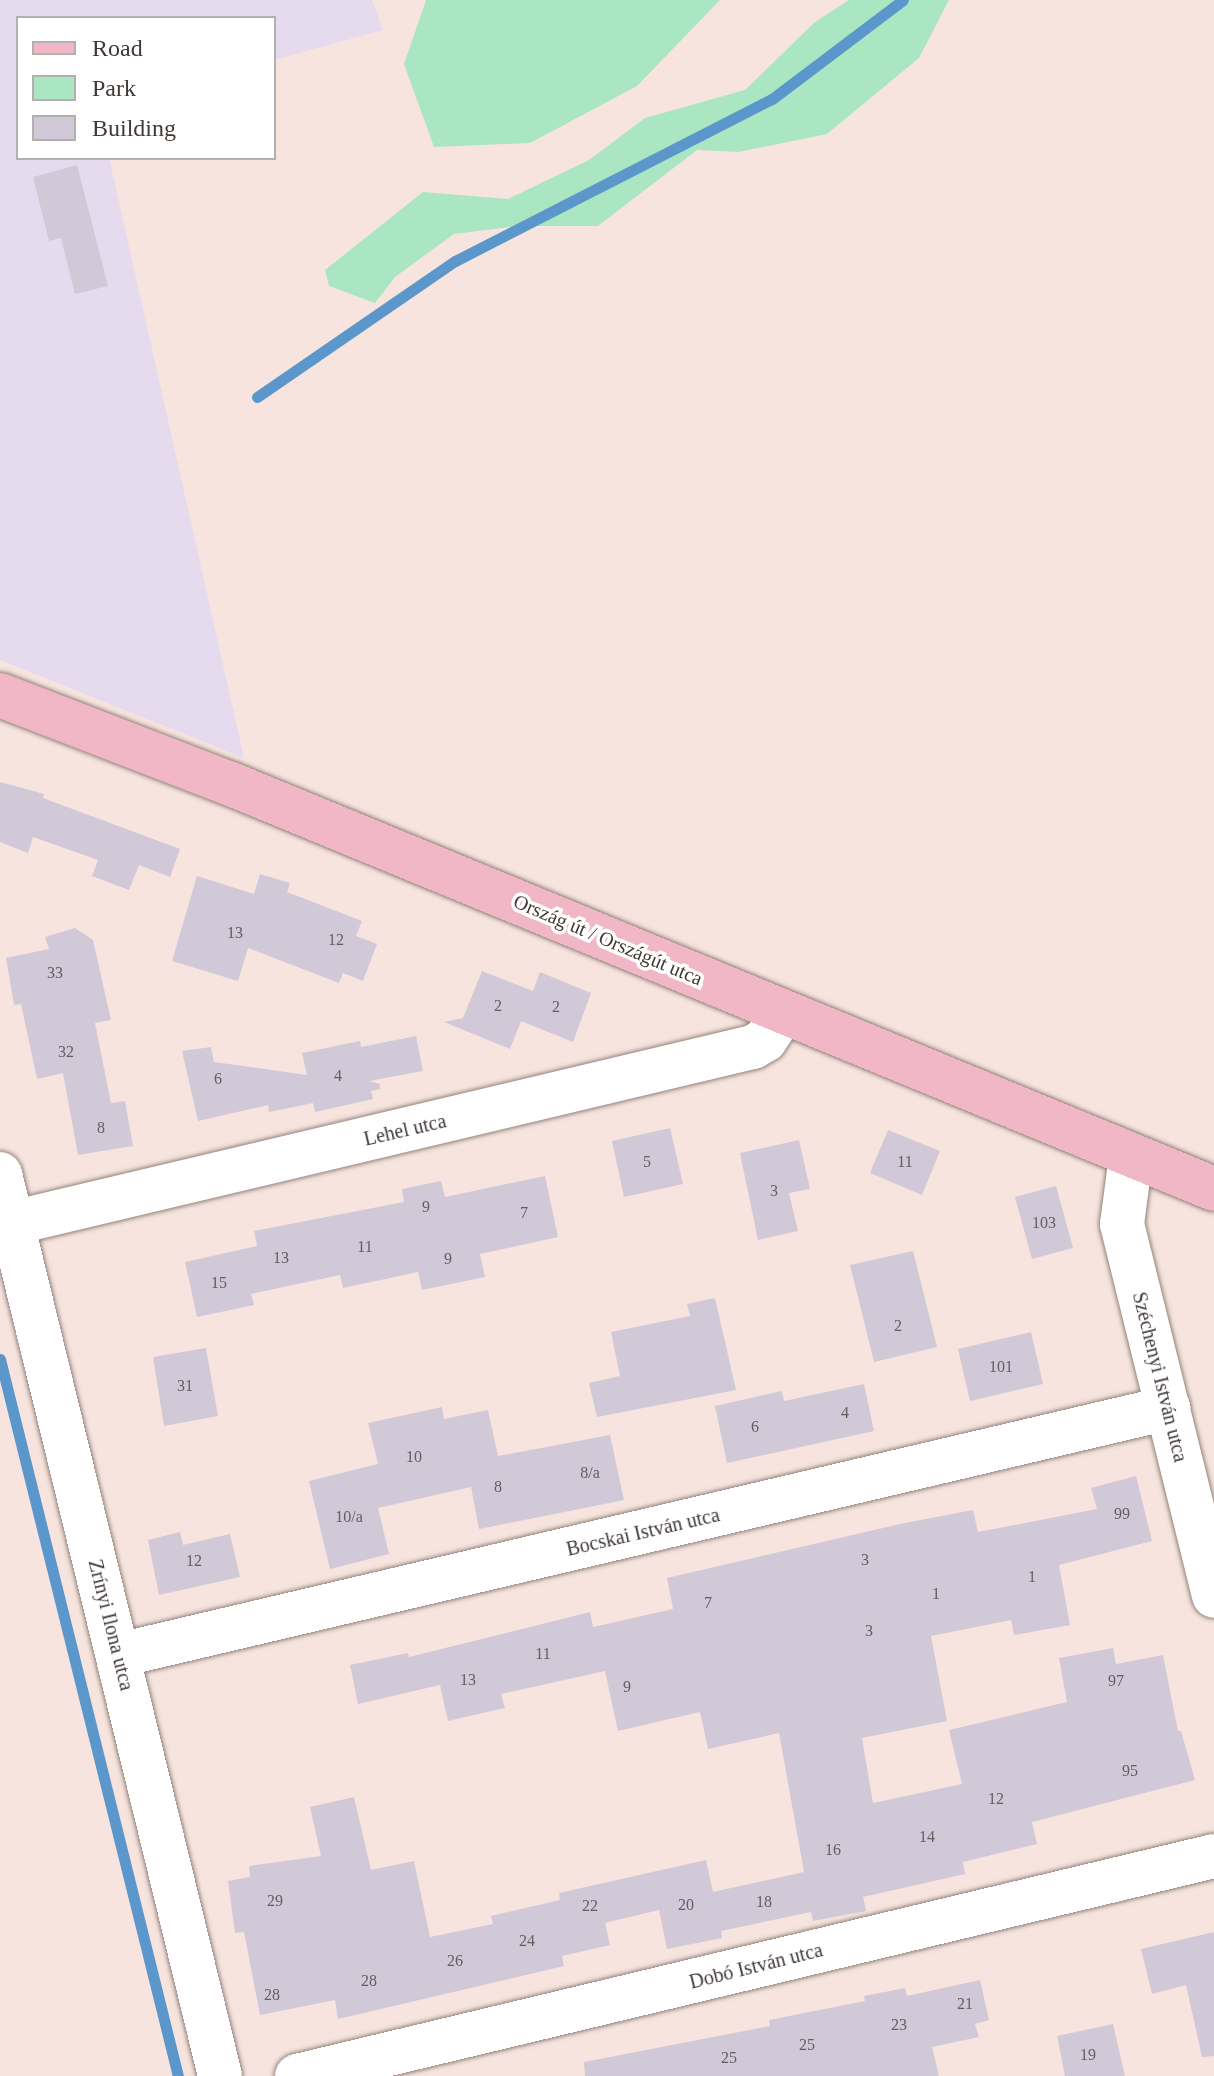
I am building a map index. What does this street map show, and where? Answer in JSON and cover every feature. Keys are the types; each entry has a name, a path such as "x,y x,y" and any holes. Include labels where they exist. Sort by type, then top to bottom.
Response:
{"main road":[{"name":"Ország út / Országút utca","path":"0,695 231,784 1214,1189"}],"street":[{"name":"Lehel utca","path":"12,1223 753,1047 765,1040 783,1013"},
{"name":"Széchenyi István utca","path":"1131,1156 1122,1224 1214,1596"},
{"name":"Zrínyi Ilona utca","path":"0,1174 220,2076"},
{"name":"Bocskai István utca","path":"119,1655 1168,1408"},
{"name":"Dobó István utca","path":"297,2076 1214,1856"}],"shaded area":[{"path":"0,0 372,0 383,30 276,59 276,16 16,16 16,160 109,160 244,758 0,660"}],"green space":[{"path":"426,0 720,0 637,86 530,143 434,147 404,64"},
{"path":"849,0 949,0 919,58 827,134 738,152 697,150 598,226 518,226 454,234 395,277 375,303 329,286 325,270 423,192 508,199 589,160 645,118 745,90 815,22"}],"building":[{"path":"77,165 108,286 75,294 61,238 49,241 33,177"},
{"path":"0,782 44,794 43,798 180,849 170,877 139,865 129,890 92,876 98,860 33,837 28,853 0,842"},
{"path":"260,874 290,883 287,892 362,921 356,936 377,944 363,981 343,973 339,983 248,948 238,981 172,961 197,876 254,894"},
{"path":"75,928 93,940 111,1020 95,1023 111,1103 125,1101 133,1146 78,1155 63,1073 37,1079 21,1004 14,1005 6,958 49,949 45,937"},
{"path":"482,971 533,991 540,972 591,993 573,1042 521,1021 510,1049 444,1022 463,1018"},
{"path":"416,1036 423,1071 369,1081 380,1084 380,1089 371,1091 373,1099 315,1112 313,1103 269,1112 268,1105 198,1121 182,1051 211,1047 214,1062 307,1075 302,1053 360,1041 361,1047"},
{"path":"670,1128 683,1184 624,1197 612,1141"},
{"path":"888,1130 940,1151 922,1195 870,1173"},
{"path":"799,1140 810,1189 789,1193 798,1231 758,1240 740,1153"},
{"path":"545,1176 558,1237 480,1254 485,1277 422,1290 418,1272 343,1288 340,1275 251,1294 254,1305 197,1317 185,1262 257,1246 254,1231 404,1202 402,1189 441,1181 445,1197"},
{"path":"1056,1186 1073,1248 1032,1259 1015,1197"},
{"path":"913,1251 937,1347 874,1362 850,1265"},
{"path":"715,1298 736,1390 597,1417 589,1383 620,1376 611,1332 690,1316 687,1304"},
{"path":"1031,1332 1043,1384 970,1401 958,1349"},
{"path":"206,1348 218,1416 164,1426 153,1357"},
{"path":"864,1384 874,1431 727,1463 715,1406 782,1391 784,1401"},
{"path":"442,1407 444,1419 488,1410 498,1456 610,1435 624,1500 479,1529 471,1487 378,1508 389,1554 330,1569 309,1481 378,1464 368,1423"},
{"path":"1136,1476 1152,1541 1059,1565 1070,1625 1014,1635 1011,1620 931,1636 947,1721 862,1738 873,1803 962,1784 949,1730 1067,1702 1059,1658 1113,1648 1116,1664 1163,1655 1178,1731 1181,1731 1195,1780 1032,1822 1037,1844 963,1862 965,1874 863,1897 866,1911 813,1921 811,1912 721,1931 722,1938 667,1949 659,1910 605,1923 610,1945 562,1956 564,1966 338,2019 335,2000 260,2015 244,1932 235,1933 228,1881 250,1877 249,1866 321,1856 310,1807 354,1797 371,1870 414,1861 430,1937 493,1924 491,1916 560,1900 559,1893 706,1860 713,1892 804,1872 779,1733 708,1749 700,1712 618,1731 605,1671 501,1694 505,1708 448,1721 440,1685 358,1704 350,1665 408,1653 409,1657 590,1612 593,1627 673,1609 667,1578 900,1524 973,1510 978,1532 1097,1509 1091,1488"},
{"path":"180,1532 183,1545 230,1534 240,1577 159,1595 148,1540"},
{"path":"1214,1932 1214,2056 1202,2057 1186,1985 1152,1994 1141,1949"},
{"path":"980,1980 989,2020 975,2024 979,2037 932,2047 939,2076 585,2076 584,2062 770,2026 769,2020 865,2001 864,1996 905,1988 907,1996"},
{"path":"1113,2024 1125,2076 1065,2076 1057,2036"}],"waterway":[{"path":"257,397 455,261 772,99 903,0"},
{"path":"0,1359 178,2076"}]}
